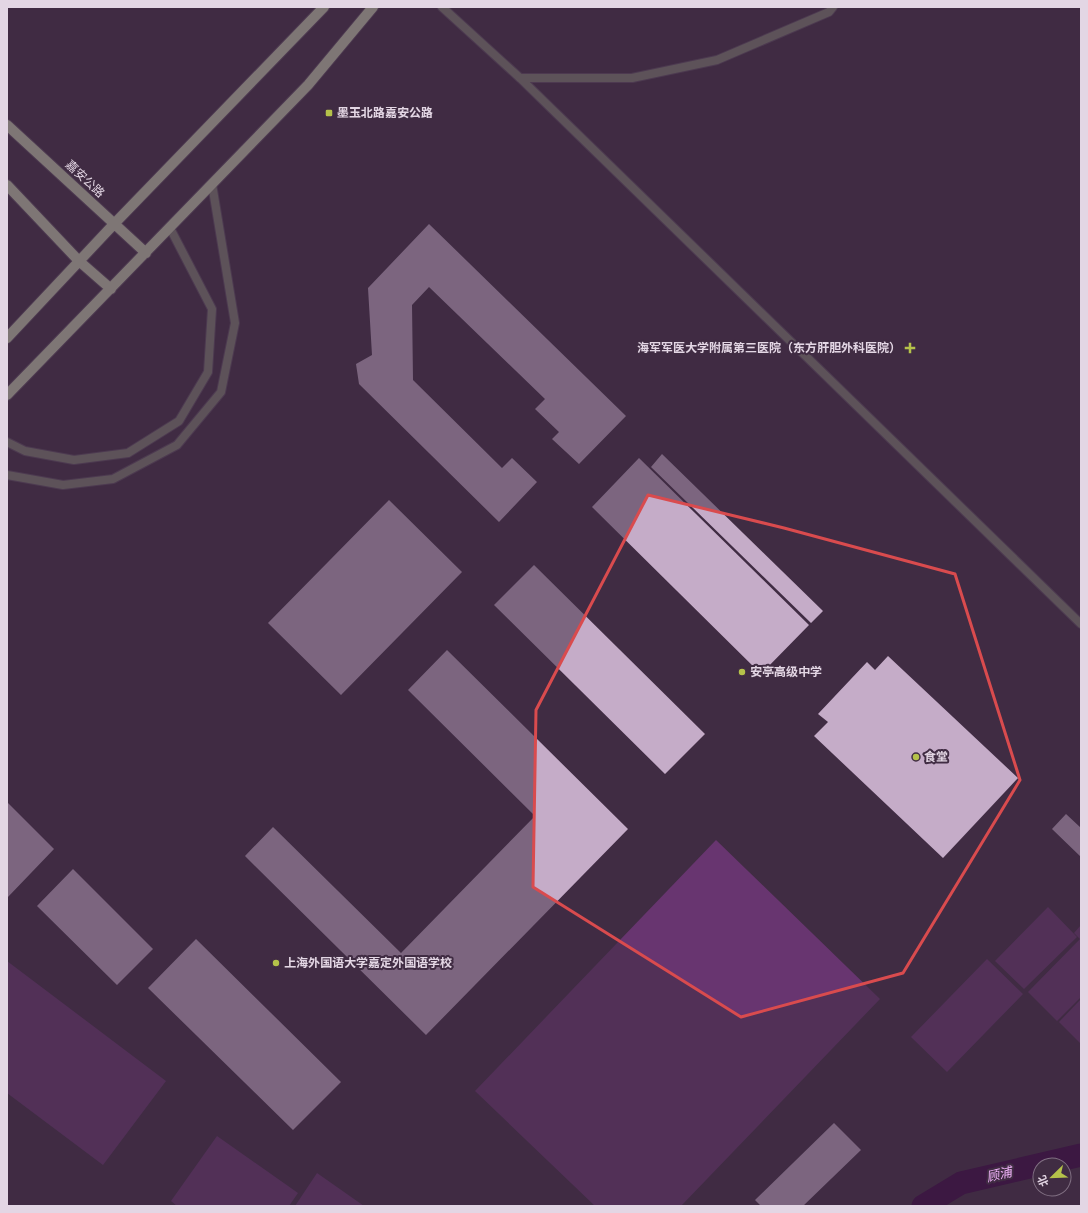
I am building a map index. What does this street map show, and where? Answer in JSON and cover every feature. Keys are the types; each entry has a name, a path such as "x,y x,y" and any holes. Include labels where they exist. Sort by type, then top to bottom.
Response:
{"main road":[{"path":"7,338 114,224 324,7"},
{"path":"7,395 308,85 373,7"},
{"name":"嘉安公路","path":"7,124 146,253"},
{"path":"7,185 79,261 111,289"}],"street":[{"path":"442,7 520,78 1081,624"},
{"path":"520,78 632,78 717,60 829,12 833,7"},
{"path":"7,475 63,485 113,479 177,445 221,392 235,323 212,184"},
{"path":"7,442 25,451 74,460 128,453 179,421 208,372 212,309 170,228"}],"highlighted area":[{"path":"648,495 784,528 955,574 1020,780 903,973 741,1017 533,887 536,710"}],"shaded area":[{"path":"716,840 880,999 681,1206 595,1206 475,1091"},
{"path":"1048,907 1077,937 1024,989 995,961"},
{"path":"1081,925 1081,997 1057,1021 1028,992 1080,939 1074,933"},
{"path":"987,959 1023,994 947,1072 911,1037"},
{"path":"7,961 166,1081 103,1165 7,1093"},
{"path":"1081,999 1081,1044 1059,1022"},
{"path":"217,1136 298,1193 289,1206 177,1206 171,1201"},
{"path":"317,1173 364,1206 295,1206"}],"building":[{"path":"429,224 626,416 579,464 552,439 559,432 535,409 545,399 429,287 412,305 413,380 502,468 512,458 537,482 499,522 359,384 356,364 372,355 368,288"},
{"path":"662,454 823,611 811,623 651,467"},
{"path":"639,458 809,625 761,674 592,507"},
{"path":"389,500 462,572 341,695 268,623"},
{"path":"534,565 705,734 665,774 494,605"},
{"path":"447,650 628,829 426,1035 245,856 273,827 401,953 535,816 408,690"},
{"name":"食堂","path":"888,656 1018,778 943,858 814,736 828,722 818,714 867,662 875,670"},
{"path":"7,802 54,849 7,898"},
{"path":"1066,814 1081,828 1081,857 1052,829"},
{"path":"73,869 153,949 117,985 37,906"},
{"path":"196,939 341,1082 293,1130 148,988"},
{"path":"834,1123 861,1150 803,1206 761,1206 755,1200"}],"waterway":[{"name":"顾浦","path":"923,1206 961,1183 1081,1155"}],"place":[{"name":"墨玉北路嘉安公路","path":"329,113"},
{"name":"海军军医大学附属第三医院（东方肝胆外科医院）","path":"910,348"},
{"name":"安亭高级中学","path":"742,672"},
{"name":"食堂","path":"916,757"},
{"name":"上海外国语大学嘉定外国语学校","path":"276,963"}]}
